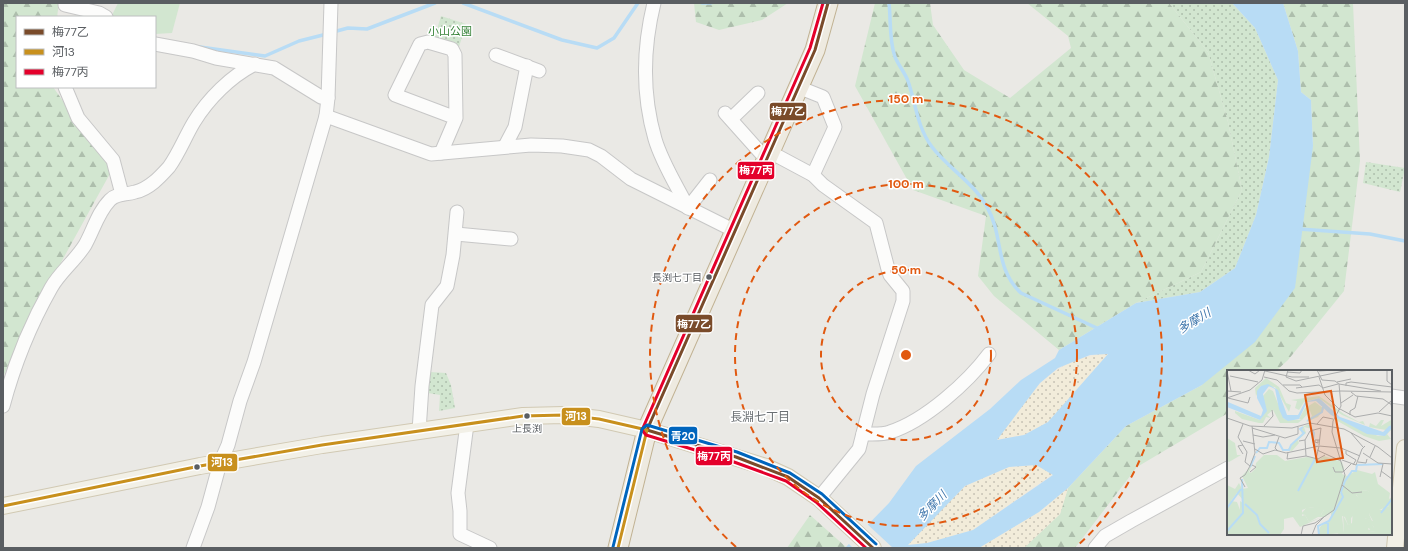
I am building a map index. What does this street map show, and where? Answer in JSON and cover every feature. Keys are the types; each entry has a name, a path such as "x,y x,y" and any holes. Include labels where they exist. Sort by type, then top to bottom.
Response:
{"highway":[{"path":"618,548 647,430 821,33 828,3"}],"main road":[{"path":"3,506 200,466 418,431 526,416 564,414 599,419 647,430 766,467 788,477 819,498 873,548"},
{"path":"1395,548 1405,448"}],"street":[{"path":"192,548 208,508 220,463 228,445 240,401 254,362 326,116 328,98 331,3"},
{"path":"654,3 649,23 645,57 645,85 649,112 655,140 688,208"},
{"path":"64,8 96,11"},
{"path":"441,153 456,118 455,55 452,49 428,42 420,44 395,95 456,118"},
{"path":"156,44 180,48 216,58 274,68 321,97 328,98"},
{"path":"496,55 539,71"},
{"path":"3,406 18,356 51,287 77,256 110,200 122,194 136,192 149,186 158,179 170,166 194,121 207,104 242,71 255,64"},
{"path":"505,146 514,127 527,66"},
{"path":"798,87 824,97 835,128 813,175"},
{"path":"65,88 78,118 113,160 122,194"},
{"path":"758,93 728,116 768,156 813,175 823,185 876,223 890,275 902,291 902,301 873,394 859,449 819,498"},
{"path":"326,116 432,154 505,146 562,146 589,150 601,156 631,179 735,231"},
{"path":"688,208 710,180"},
{"path":"418,431 432,305 447,286 456,234 457,212"},
{"path":"456,234 510,239"},
{"path":"863,434 891,432 936,406 976,372 989,354"},
{"path":"1392,396 1405,398"},
{"path":"467,424 458,493 460,534 490,548"},
{"path":"1095,548 1105,536 1131,520 1227,469"}],"green space":[{"path":"3,3 59,3 57,16 16,16 16,88 54,88 112,170 26,326 3,377"},
{"path":"118,3 180,3 172,33 156,34 156,16 112,15"},
{"path":"694,3 788,3 762,20 719,30 696,22"},
{"path":"875,3 930,3 933,25 964,70 1010,98 1071,48 1068,36 1027,3 1169,3 1208,52 1228,122 1242,190 1201,272 1136,303 1059,350 994,296 978,276 986,216 913,190 855,86"},
{"path":"1169,3 1232,3 1255,28 1278,80 1269,157 1256,215 1235,268 1200,292 1136,303 1201,272 1242,190 1228,122 1208,52"},
{"path":"1283,3 1353,3 1360,161 1344,291 1288,360 1277,370 1227,370 1227,414 1137,467 1075,548 1024,548 1060,514 1068,488 1126,426 1202,385 1313,146 1311,100 1301,92 1298,51"},
{"name":"小山公園","path":"441,16 466,24 459,47 434,39"},
{"path":"1366,162 1405,168 1400,192 1363,183"},
{"path":"430,372 446,373 451,385 455,408 439,411 440,395 428,393"},
{"path":"810,515 846,547 787,548"}],"sand":[{"path":"1109,353 1048,422 1024,435 996,440 1030,394 1055,371 1070,363 1088,357"},
{"path":"1036,465 1053,474 973,530 927,543 907,545 965,486 1009,467"},
{"path":"1068,488 1060,514 1024,548 979,548 1039,512"}],"water":[{"name":"多摩川","path":"1232,3 1283,3 1298,51 1301,92 1311,100 1313,146 1295,288 1255,342 1202,385 1126,426 1068,488 1039,512 979,548 845,548 889,503 916,466 990,409 1021,380 1055,358 1059,350 1136,303 1200,292 1235,268 1256,215 1269,157 1278,80 1255,28","holes":["1108,354 1048,422 1024,435 997,440 1040,383 1058,368 1090,355","1036,465 1053,475 973,530 927,543 908,545 965,486 1009,467"]}],"pier":[{"path":"866,523 893,548 853,548 847,542"}],"waterway":[{"path":"333,32 348,28 367,29 435,3"},
{"path":"463,3 562,40 597,48 614,38 638,3"},
{"path":"702,3 711,3"},
{"path":"889,3 893,51 908,81 923,131 938,155 982,198 996,229 1003,262 1012,283 1021,293 1099,329"},
{"path":"200,47 265,56 299,41 327,34"},
{"path":"1299,229 1370,234 1405,241"}],"transit line":[{"name":"梅77丙","path":"823,3 810,48 642,430 646,435 734,462 786,481 816,502 866,548"},
{"name":"梅77乙","path":"647,430 815,50 828,3"},
{"name":"河13","path":"3,506 200,466 322,445 523,416 564,415 599,419 647,430 618,548"},
{"name":"青20","path":"613,547 642,429 647,425 737,452 790,473 822,494 876,544"},
{"name":"梅77乙","path":"647,430 736,457 788,477 819,498 873,548"}],"place":[{"name":"長渕七丁目","path":"709,277"},
{"name":"上長渕","path":"527,416"}],"district":[{"name":"長淵七丁目","path":"760,417"}]}
